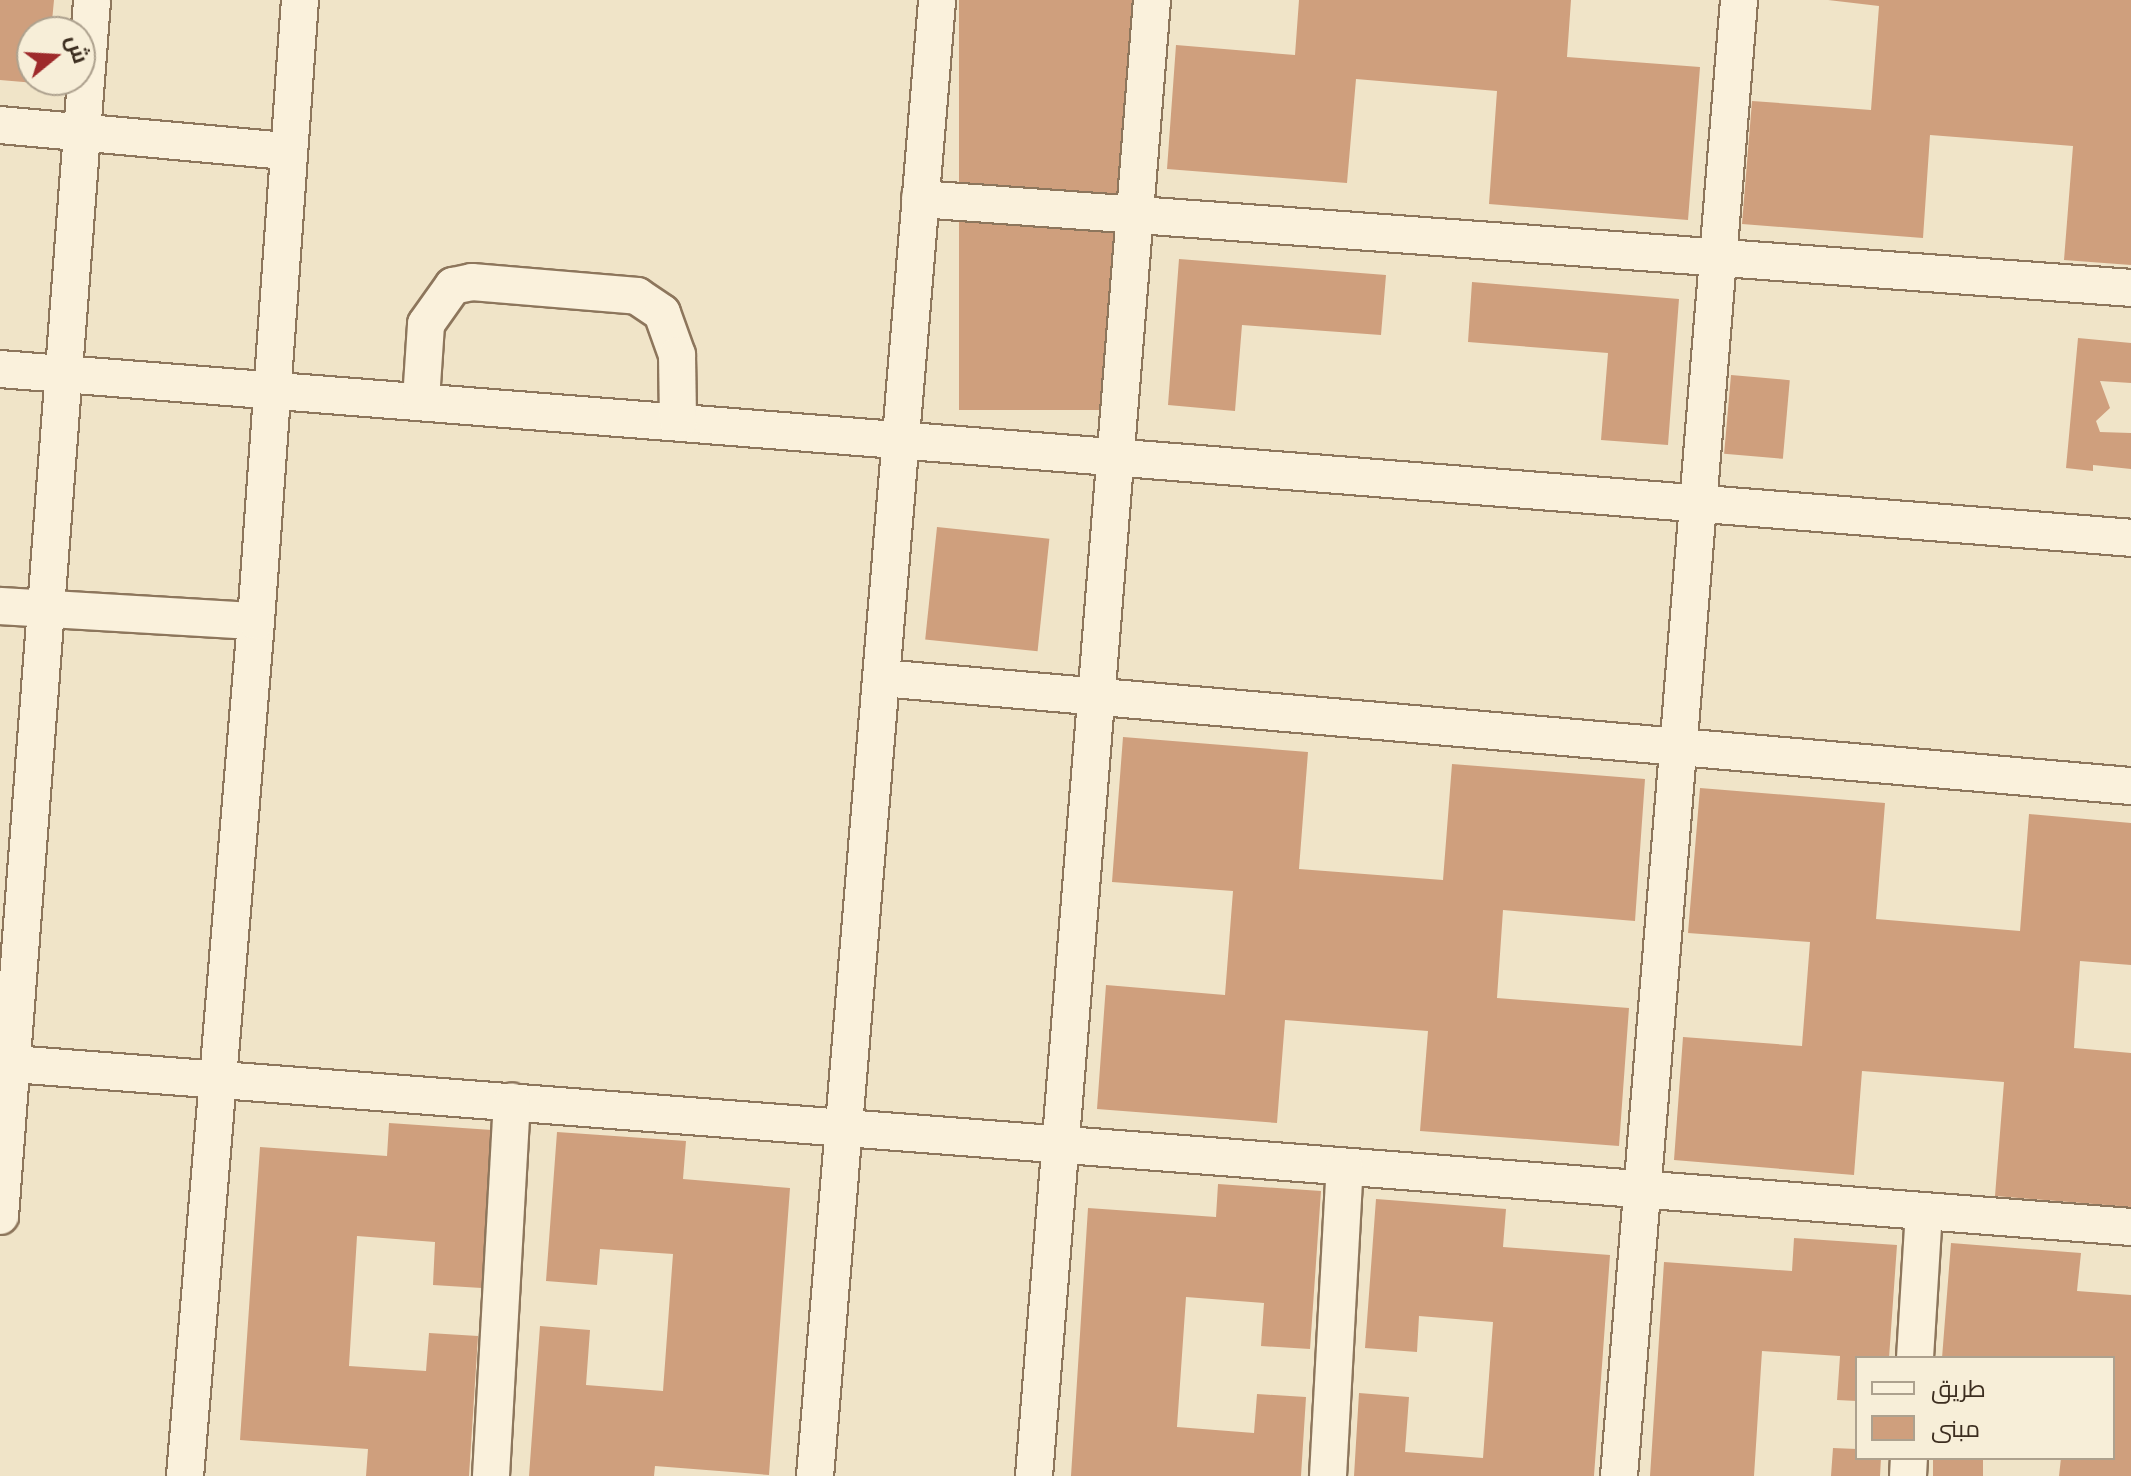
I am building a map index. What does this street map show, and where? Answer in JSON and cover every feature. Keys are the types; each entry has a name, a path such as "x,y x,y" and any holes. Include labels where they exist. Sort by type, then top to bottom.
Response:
{"street":[{"path":"0,1216 6,1063 92,0"},
{"path":"185,1476 256,621 270,387 300,0"},
{"path":"815,1476 937,0"},
{"path":"1034,1476 1152,0"},
{"path":"1619,1476 1739,0"},
{"path":"0,125 288,151"},
{"path":"920,199 2131,288"},
{"path":"421,400 426,324 453,286 472,282 637,296 662,313 677,355 678,422"},
{"path":"0,369 270,387 2131,538"},
{"path":"0,606 256,621"},
{"path":"881,678 2131,786"},
{"path":"6,1063 2131,1227"},
{"path":"491,1476 512,1102"},
{"path":"1328,1476 1345,1167"},
{"path":"1915,1356 1924,1211"}],"building":[{"path":"0,0 54,0 52,16 16,16 16,81 0,80"},
{"path":"959,0 1133,0 1133,410 959,410"},
{"path":"1299,0 1571,0 1567,57 1700,67 1688,220 1489,204 1497,91 1356,79 1347,183 1167,169 1176,45 1295,55"},
{"path":"1828,0 2131,0 2131,265 2064,260 2073,146 1930,135 1923,238 1742,224 1752,101 1871,110 1879,6"},
{"path":"1179,259 1386,275 1381,335 1242,325 1235,411 1168,405"},
{"path":"1472,282 1679,299 1668,445 1601,440 1608,353 1468,342"},
{"path":"2078,338 2131,343 2131,383 2100,381 2110,408 2096,421 2100,432 2131,433 2131,469 2093,465 2093,471 2066,468"},
{"path":"1731,375 1790,380 1783,459 1724,454"},
{"path":"937,527 1049,539 1038,651 925,639"},
{"path":"1123,737 1308,752 1299,869 1443,880 1452,764 1645,779 1635,921 1503,910 1497,998 1629,1008 1619,1146 1420,1131 1428,1031 1285,1020 1277,1123 1097,1109 1106,985 1225,995 1233,891 1112,882"},
{"path":"1700,788 1885,803 1876,919 2020,931 2029,814 2131,823 2131,965 2080,961 2074,1048 2131,1053 2131,1207 1995,1196 2004,1082 1862,1071 1854,1175 1674,1160 1683,1037 1802,1046 1810,942 1688,933"},
{"path":"389,1123 492,1130 482,1288 433,1285 435,1242 357,1236 349,1366 426,1371 429,1333 478,1336 469,1476 366,1476 368,1449 240,1440 260,1147 387,1156"},
{"path":"557,1132 686,1141 683,1179 790,1188 769,1475 655,1466 654,1476 529,1476 540,1326 590,1330 586,1385 663,1391 673,1254 600,1249 597,1285 546,1281"},
{"path":"1218,1184 1321,1191 1310,1349 1261,1346 1264,1303 1186,1297 1177,1427 1254,1433 1257,1394 1306,1397 1301,1476 1071,1476 1088,1208 1216,1217"},
{"path":"1376,1199 1506,1209 1503,1247 1610,1255 1594,1476 1354,1476 1359,1393 1409,1397 1405,1452 1483,1458 1493,1322 1419,1316 1417,1352 1365,1348"},
{"path":"1794,1238 1897,1245 1889,1356 1855,1356 1855,1401 1837,1400 1840,1356 1762,1351 1754,1476 1650,1476 1664,1262 1792,1271"},
{"path":"1951,1243 2081,1253 2077,1291 2131,1295 2131,1476 2059,1476 2061,1460 2115,1460 2115,1356 1942,1356"},
{"path":"1833,1448 1855,1449 1855,1460 1881,1460 1880,1476 1831,1476"},
{"path":"1933,1460 1983,1460 1983,1476 1933,1476"}]}
